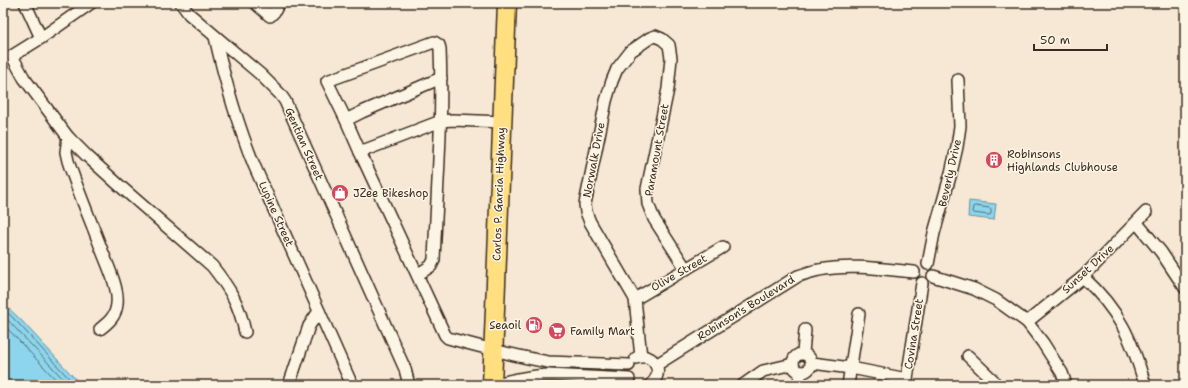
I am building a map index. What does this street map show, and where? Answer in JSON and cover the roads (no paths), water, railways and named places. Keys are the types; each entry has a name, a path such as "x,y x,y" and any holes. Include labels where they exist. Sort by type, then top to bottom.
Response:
{"highway":[{"name":"Carlos P. Garcia Highway","path":"492,385 507,3"}],"street":[{"path":"26,3 41,38"},
{"path":"91,3 41,38 12,56 24,78 68,137 120,186 212,266 224,282 235,301 241,314 245,332"},
{"name":"Gentian Street","path":"181,3 189,14 260,74 285,101 405,369 409,385"},
{"path":"255,3 270,16 279,3"},
{"name":"Norwalk Drive","path":"641,357 634,299 590,222 585,204 606,101 617,70 631,52 650,38 655,36 659,37 669,46"},
{"name":"Lupine Street","path":"215,37 230,97 242,135 352,385"},
{"path":"417,275 431,266 434,260 441,121 440,48 439,45 434,42 327,81 445,337 524,358 548,362 629,365"},
{"name":"Paramount Street","path":"669,46 671,58 668,89 647,196 648,204 654,218 686,269"},
{"path":"346,120 441,78"},
{"name":"Beverly Drive","path":"928,264 934,233 957,147 960,126 958,80"},
{"path":"360,152 441,121 502,122"},
{"path":"68,137 66,152 68,161 108,265 115,288 117,303 115,315 109,323 100,329"},
{"name":"Sunset Drive","path":"1027,322 1083,277 1146,212"},
{"path":"1137,223 1161,252 1185,288"},
{"name":"Olive Street","path":"634,299 723,247"},
{"path":"923,263 928,264 933,269 933,276 930,280 922,283 917,280 914,272 918,265 923,263"},
{"name":"Robinson's Boulevard","path":"656,365 798,276 818,270 849,267 914,272"},
{"path":"933,276 982,292 1027,322 1043,343 1062,373 1066,385"},
{"path":"1083,277 1096,289 1121,322 1131,342 1145,385"},
{"name":"Covina Street","path":"907,382 922,283"},
{"path":"289,385 309,326 319,311"},
{"path":"848,385 859,314"},
{"path":"803,353 805,330"},
{"path":"803,353 809,357 812,363"},
{"path":"798,385 797,368 793,360 795,356 803,353"},
{"path":"968,356 996,385"},
{"path":"492,385 519,378 548,375 569,381 632,382 627,372 629,365 634,359 641,357 648,358 654,362 657,368 657,375 654,382 650,385"},
{"path":"548,362 548,375"},
{"path":"582,363 582,381"},
{"path":"812,363 851,368 907,382"},
{"path":"743,385 763,371 797,368 808,370 812,363"}],"water":[{"path":"969,201 996,204 994,220 968,217"},
{"path":"3,303 21,320 81,385 8,385 3,379"}],"place":[{"name":"Robinsons Highlands Clubhouse","path":"994,160"},
{"name":"JZee Bikeshop","path":"340,193"},
{"name":"Seaoil","path":"534,325"},
{"name":"Family Mart","path":"557,331"}]}
